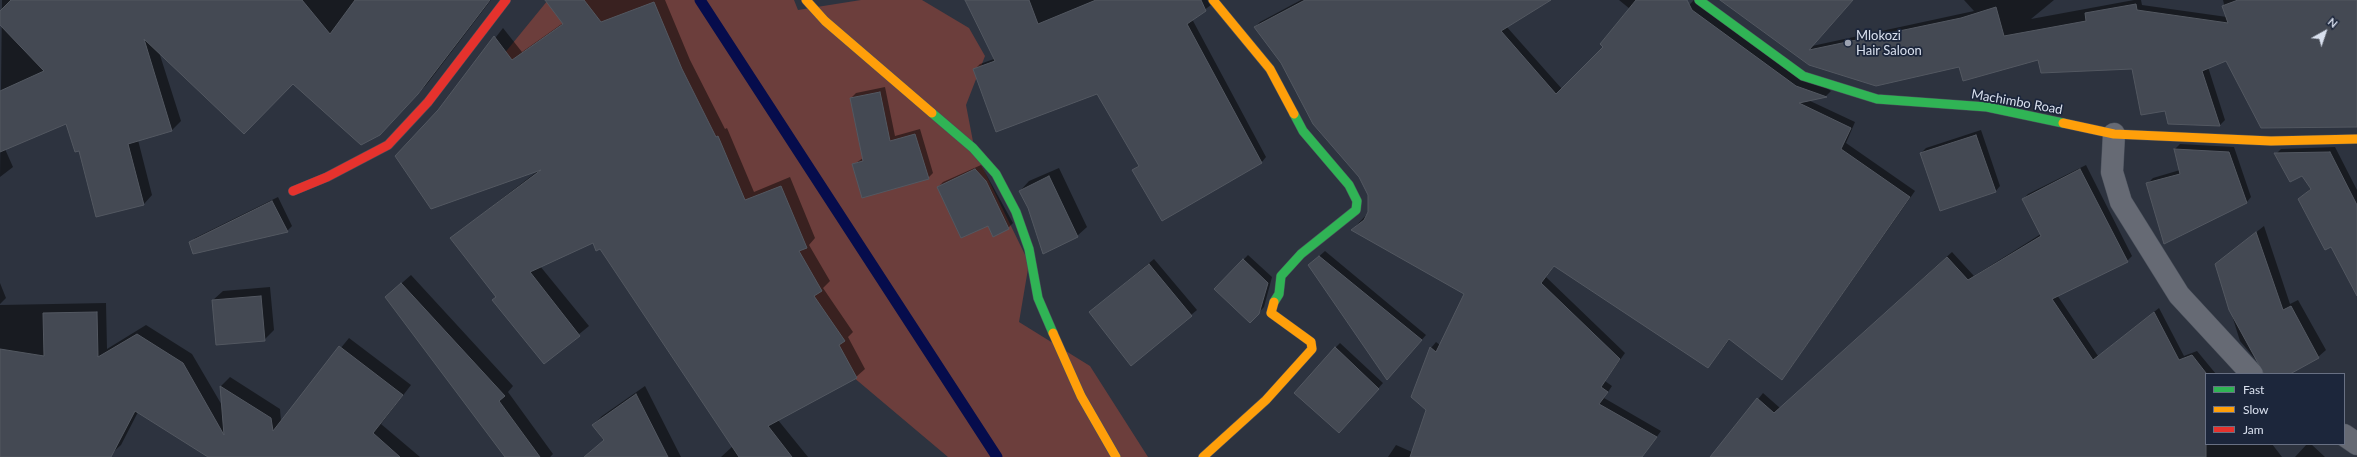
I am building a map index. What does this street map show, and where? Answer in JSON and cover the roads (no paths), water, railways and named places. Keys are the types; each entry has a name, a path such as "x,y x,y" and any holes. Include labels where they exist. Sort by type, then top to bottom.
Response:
{"street":[{"path":"294,192 327,177 388,145 428,102 506,0"},
{"path":"806,0 831,26 973,148 996,174 1016,212 1029,250 1042,305 1081,396 1116,457"},
{"path":"1203,457 1266,400 1309,354 1312,349 1311,342 1271,313 1273,304 1279,294 1281,276 1301,254 1356,210 1357,201 1349,185 1303,131 1270,69 1213,0"},
{"name":"Machimbo Road","path":"1699,0 1802,76 1877,99 1987,108 2114,134 2271,141 2357,139"},
{"path":"2114,134 2112,172 2121,202 2179,295 2251,373"},
{"path":"2345,436 2357,444"}],"waterway":[{"path":"700,0 997,457"}],"place":[{"name":"Mlokozi Hair Saloon","path":"1848,43"}]}
